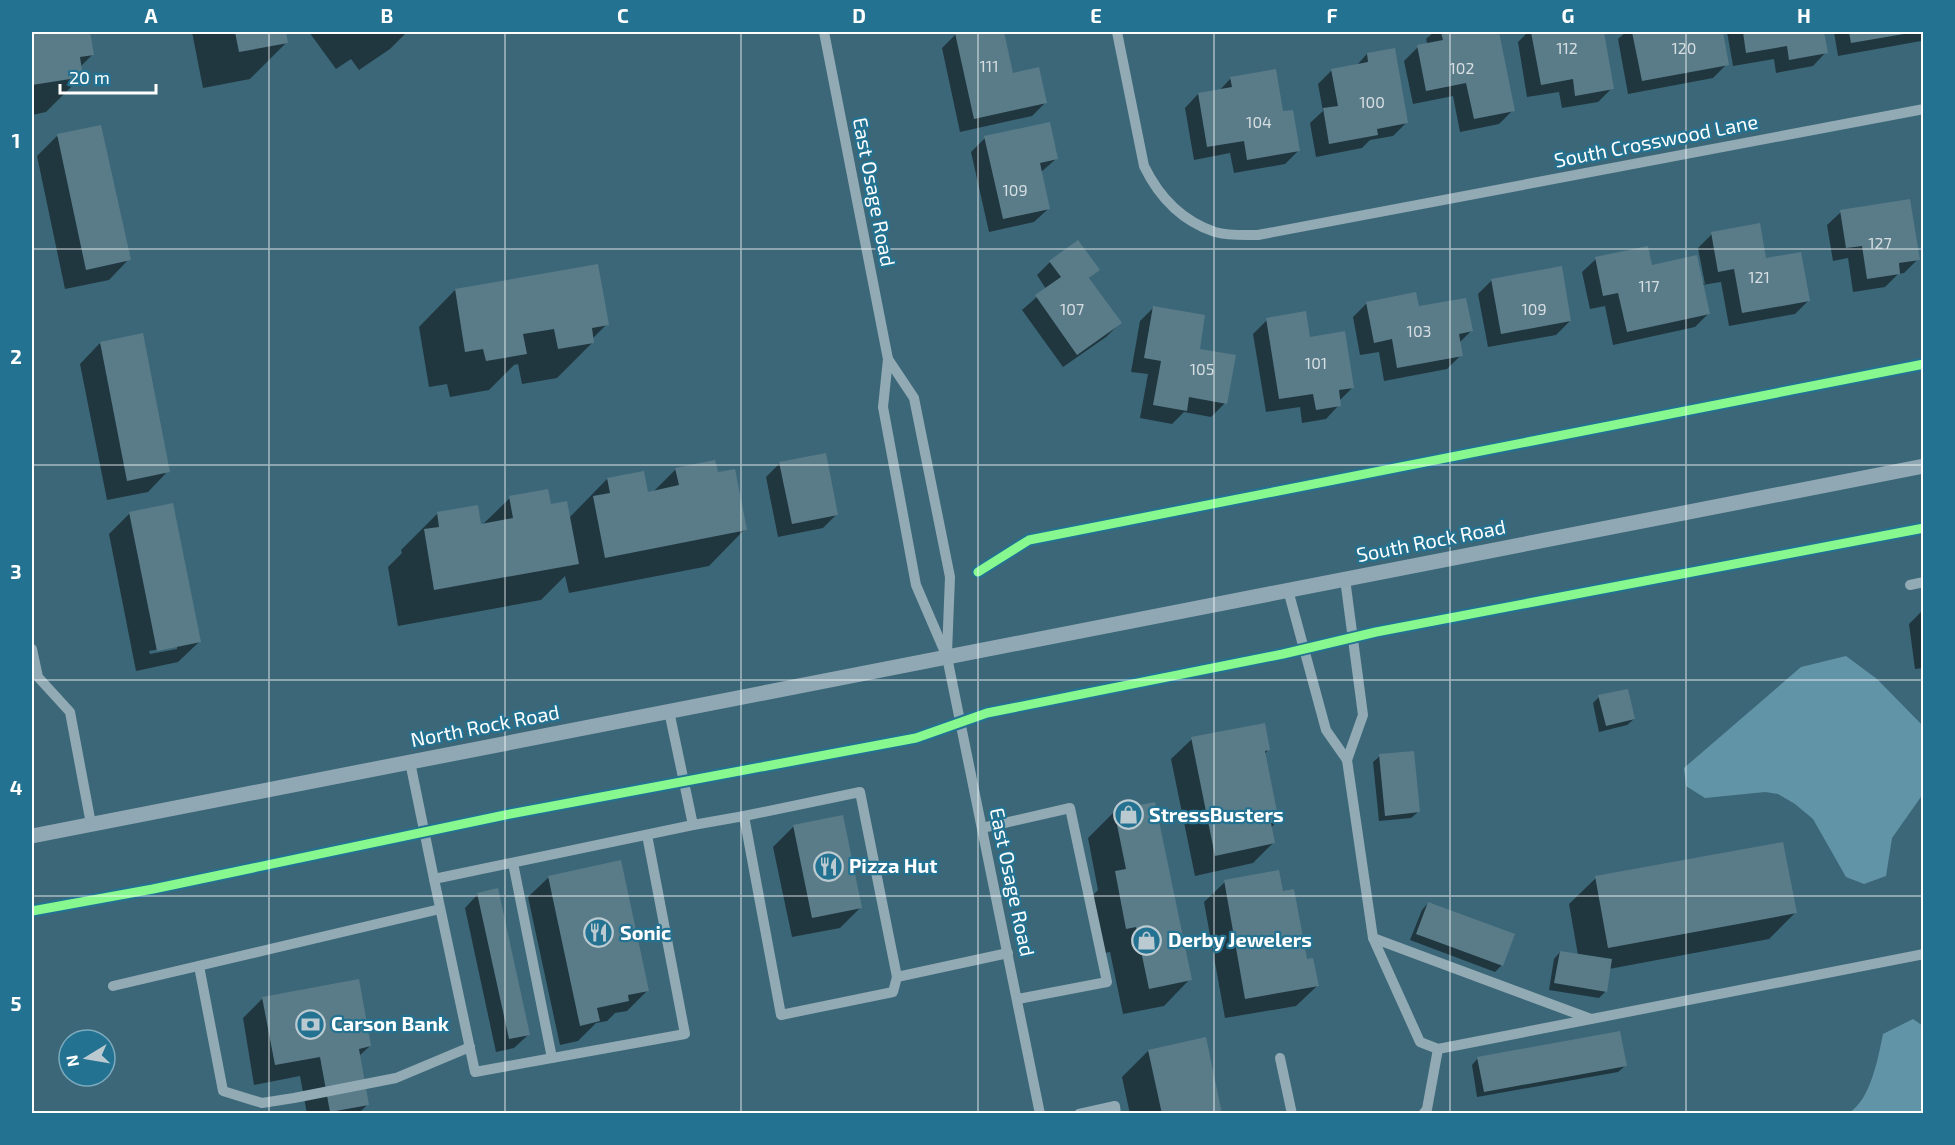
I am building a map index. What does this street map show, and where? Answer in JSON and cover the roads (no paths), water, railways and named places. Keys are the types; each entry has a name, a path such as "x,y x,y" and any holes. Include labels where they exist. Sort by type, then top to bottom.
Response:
{"main road":[{"name":"South Rock Road","path":"947,657 1923,466"},
{"name":"North Rock Road","path":"32,836 947,657"}],"street":[{"name":"East Osage Road","path":"824,32 888,359 883,407 916,585 947,657 1040,1113"},
{"name":"South Crosswood Lane","path":"1117,32 1144,166 1150,179 1167,203 1190,220 1215,232 1229,234 1258,235 1923,109"},
{"name":"East Osage Road","path":"888,359 914,398 950,577 947,657"},
{"path":"1345,579 1363,715 1347,760"},
{"path":"1910,585 1923,582"},
{"path":"1288,590 1326,730 1347,760 1373,938 1420,1042 1438,1049 1923,954"},
{"path":"32,649 35,677 70,712 91,824"},
{"path":"669,711 693,825"},
{"path":"410,762 475,1072 685,1034 647,835"},
{"path":"434,879 860,792 897,977 893,992 781,1015 744,816"},
{"path":"982,828 1070,808 1107,982 1018,999"},
{"path":"513,863 552,1058"},
{"path":"113,986 440,909"},
{"path":"1373,938 1591,1019"},
{"path":"897,977 1008,952"},
{"path":"199,966 223,1091 262,1103 396,1078 470,1047"},
{"path":"1423,1113 1427,1109 1438,1049"},
{"path":"1280,1058 1292,1113"},
{"path":"1079,1113 1115,1106 1116,1113"}],"water":[{"path":"1846,656 1877,679 1923,726 1923,794 1892,838 1886,876 1864,884 1846,877 1813,819 1795,804 1778,794 1765,792 1705,798 1686,786 1684,768 1801,667"},
{"path":"1913,1019 1923,1026 1923,1113 1849,1113 1857,1107 1868,1088 1876,1066 1883,1034"}],"place":[{"name":"StressBusters","path":"1128,815"},
{"name":"Pizza Hut","path":"828,866"},
{"name":"Sonic","path":"599,933"},
{"name":"Derby Jewelers","path":"1147,940"},
{"name":"Carson Bank","path":"310,1024"}]}
